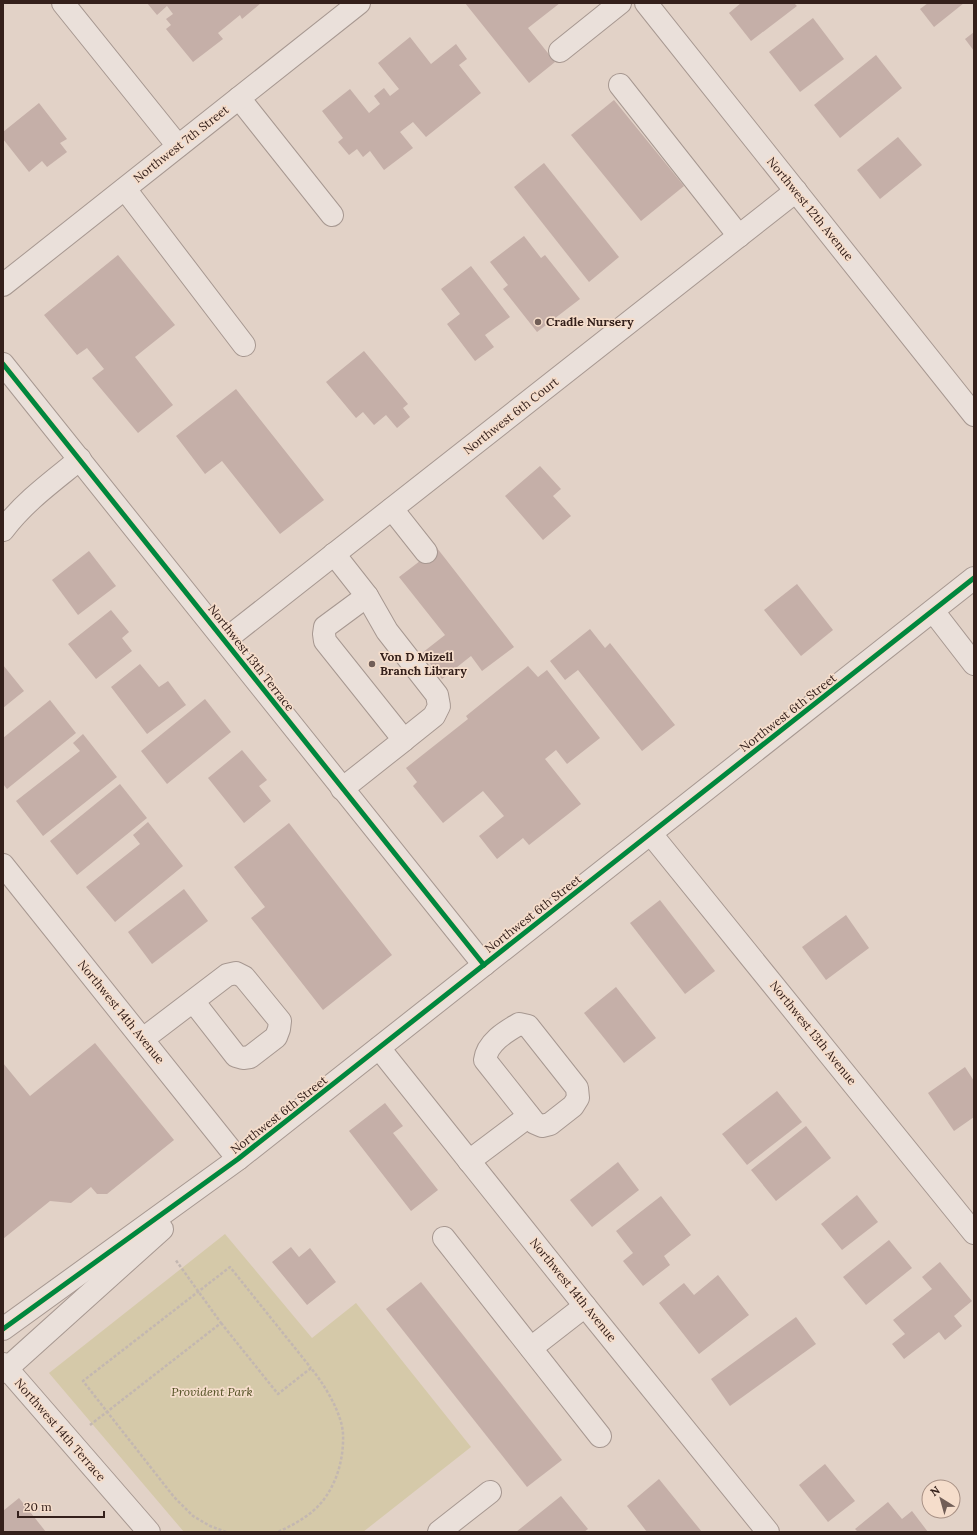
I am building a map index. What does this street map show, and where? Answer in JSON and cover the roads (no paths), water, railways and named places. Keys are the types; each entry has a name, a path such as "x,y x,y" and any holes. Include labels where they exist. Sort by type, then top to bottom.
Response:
{"street":[{"path":"63,3 178,146"},
{"name":"Northwest 7th Street","path":"3,285 360,3"},
{"path":"560,51 620,3"},
{"name":"Northwest 12th Avenue","path":"646,3 974,415"},
{"path":"620,85 739,236"},
{"path":"239,98 332,215"},
{"path":"125,189 244,345"},
{"name":"Northwest 6th Court","path":"225,640 796,191"},
{"name":"Northwest 13th Terrace","path":"3,364 484,965"},
{"path":"3,530 15,514 80,459"},
{"path":"392,510 426,552"},
{"path":"334,554 367,596 387,631 437,695 439,706 434,716 342,789"},
{"name":"Northwest 6th Street","path":"3,1329 238,1160 974,578"},
{"path":"367,596 325,627 324,641 404,740"},
{"path":"933,611 974,664"},
{"name":"Northwest 13th Avenue","path":"651,834 974,1233"},
{"name":"Northwest 14th Avenue","path":"3,866 143,1039 238,1160"},
{"path":"143,1039 193,1001"},
{"path":"519,1024 528,1026 577,1088 578,1098 573,1106 550,1124 542,1126 535,1123 529,1116 485,1060 486,1052 490,1045 519,1024"},
{"name":"Northwest 14th Avenue","path":"380,1048 585,1306 768,1532"},
{"path":"469,1161 529,1116"},
{"name":"Northwest 6th Street","path":"4,1368 238,1160"},
{"path":"444,1238 600,1436"},
{"path":"531,1348 585,1306"},
{"name":"Northwest 14th Terrace","path":"4,1368 150,1532"},
{"path":"439,1532 490,1492"}],"place":[{"name":"Cradle Nursery","path":"538,322"},
{"name":"Von D Mizell Branch Library","path":"372,664"}],"park label":[{"name":"Provident Park","path":"212,1392"}]}
